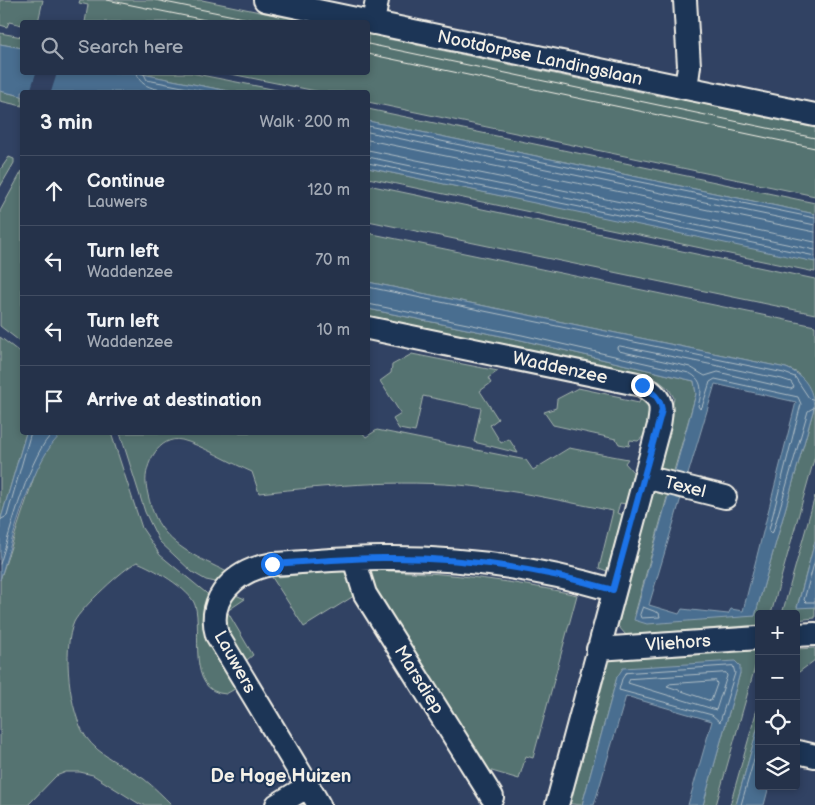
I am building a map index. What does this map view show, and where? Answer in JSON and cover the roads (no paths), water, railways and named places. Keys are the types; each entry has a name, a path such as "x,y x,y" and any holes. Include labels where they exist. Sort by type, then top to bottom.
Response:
{"street":[{"name":"Nootdorpse Landingslaan","path":"265,0 359,20"},
{"path":"373,23 377,0"},
{"path":"686,0 689,66 686,88"},
{"name":"Nootdorpse Landingslaan","path":"370,22 815,115"},
{"name":"Waddenzee","path":"370,328 642,385 654,393 661,402 662,410 655,480 613,590 557,805"},
{"name":"Texel","path":"655,480 725,497"},
{"name":"Lauwers","path":"277,805 314,796 217,636 213,616 220,595 243,574 260,566 354,559 444,559 515,567 571,578 613,590"},
{"name":"Marsdiep","path":"354,559 365,594 492,798"},
{"path":"800,635 815,634"},
{"name":"Vliehors","path":"598,649 755,638"}],"water":[{"path":"0,44 20,48 20,75 147,75 223,90 20,90 20,96 0,91"},
{"path":"370,121 815,214 815,262 370,168"},
{"path":"370,282 786,368 803,378 812,394 814,408 757,610 755,610 755,616 647,624 634,620 696,394 694,381 521,340 370,309","holes":["715,384 796,402 743,611 731,609 728,614 682,609 679,614 649,605"]},
{"path":"25,435 61,435 52,444 33,479 17,523 0,580 0,522"},
{"path":"815,541 815,607 797,608"},
{"path":"735,661 740,666 740,673 703,805 688,805 712,721 626,696 594,805 582,805 617,677 623,668"},
{"path":"755,737 755,790 768,790 764,805 736,805"}],"tram line":[{"path":"107,0 205,20"},
{"path":"155,0 253,20"},
{"path":"370,44 815,138"},
{"path":"370,54 815,148"}],"district":[{"name":"De Hoge Huizen","path":"281,776"}]}
